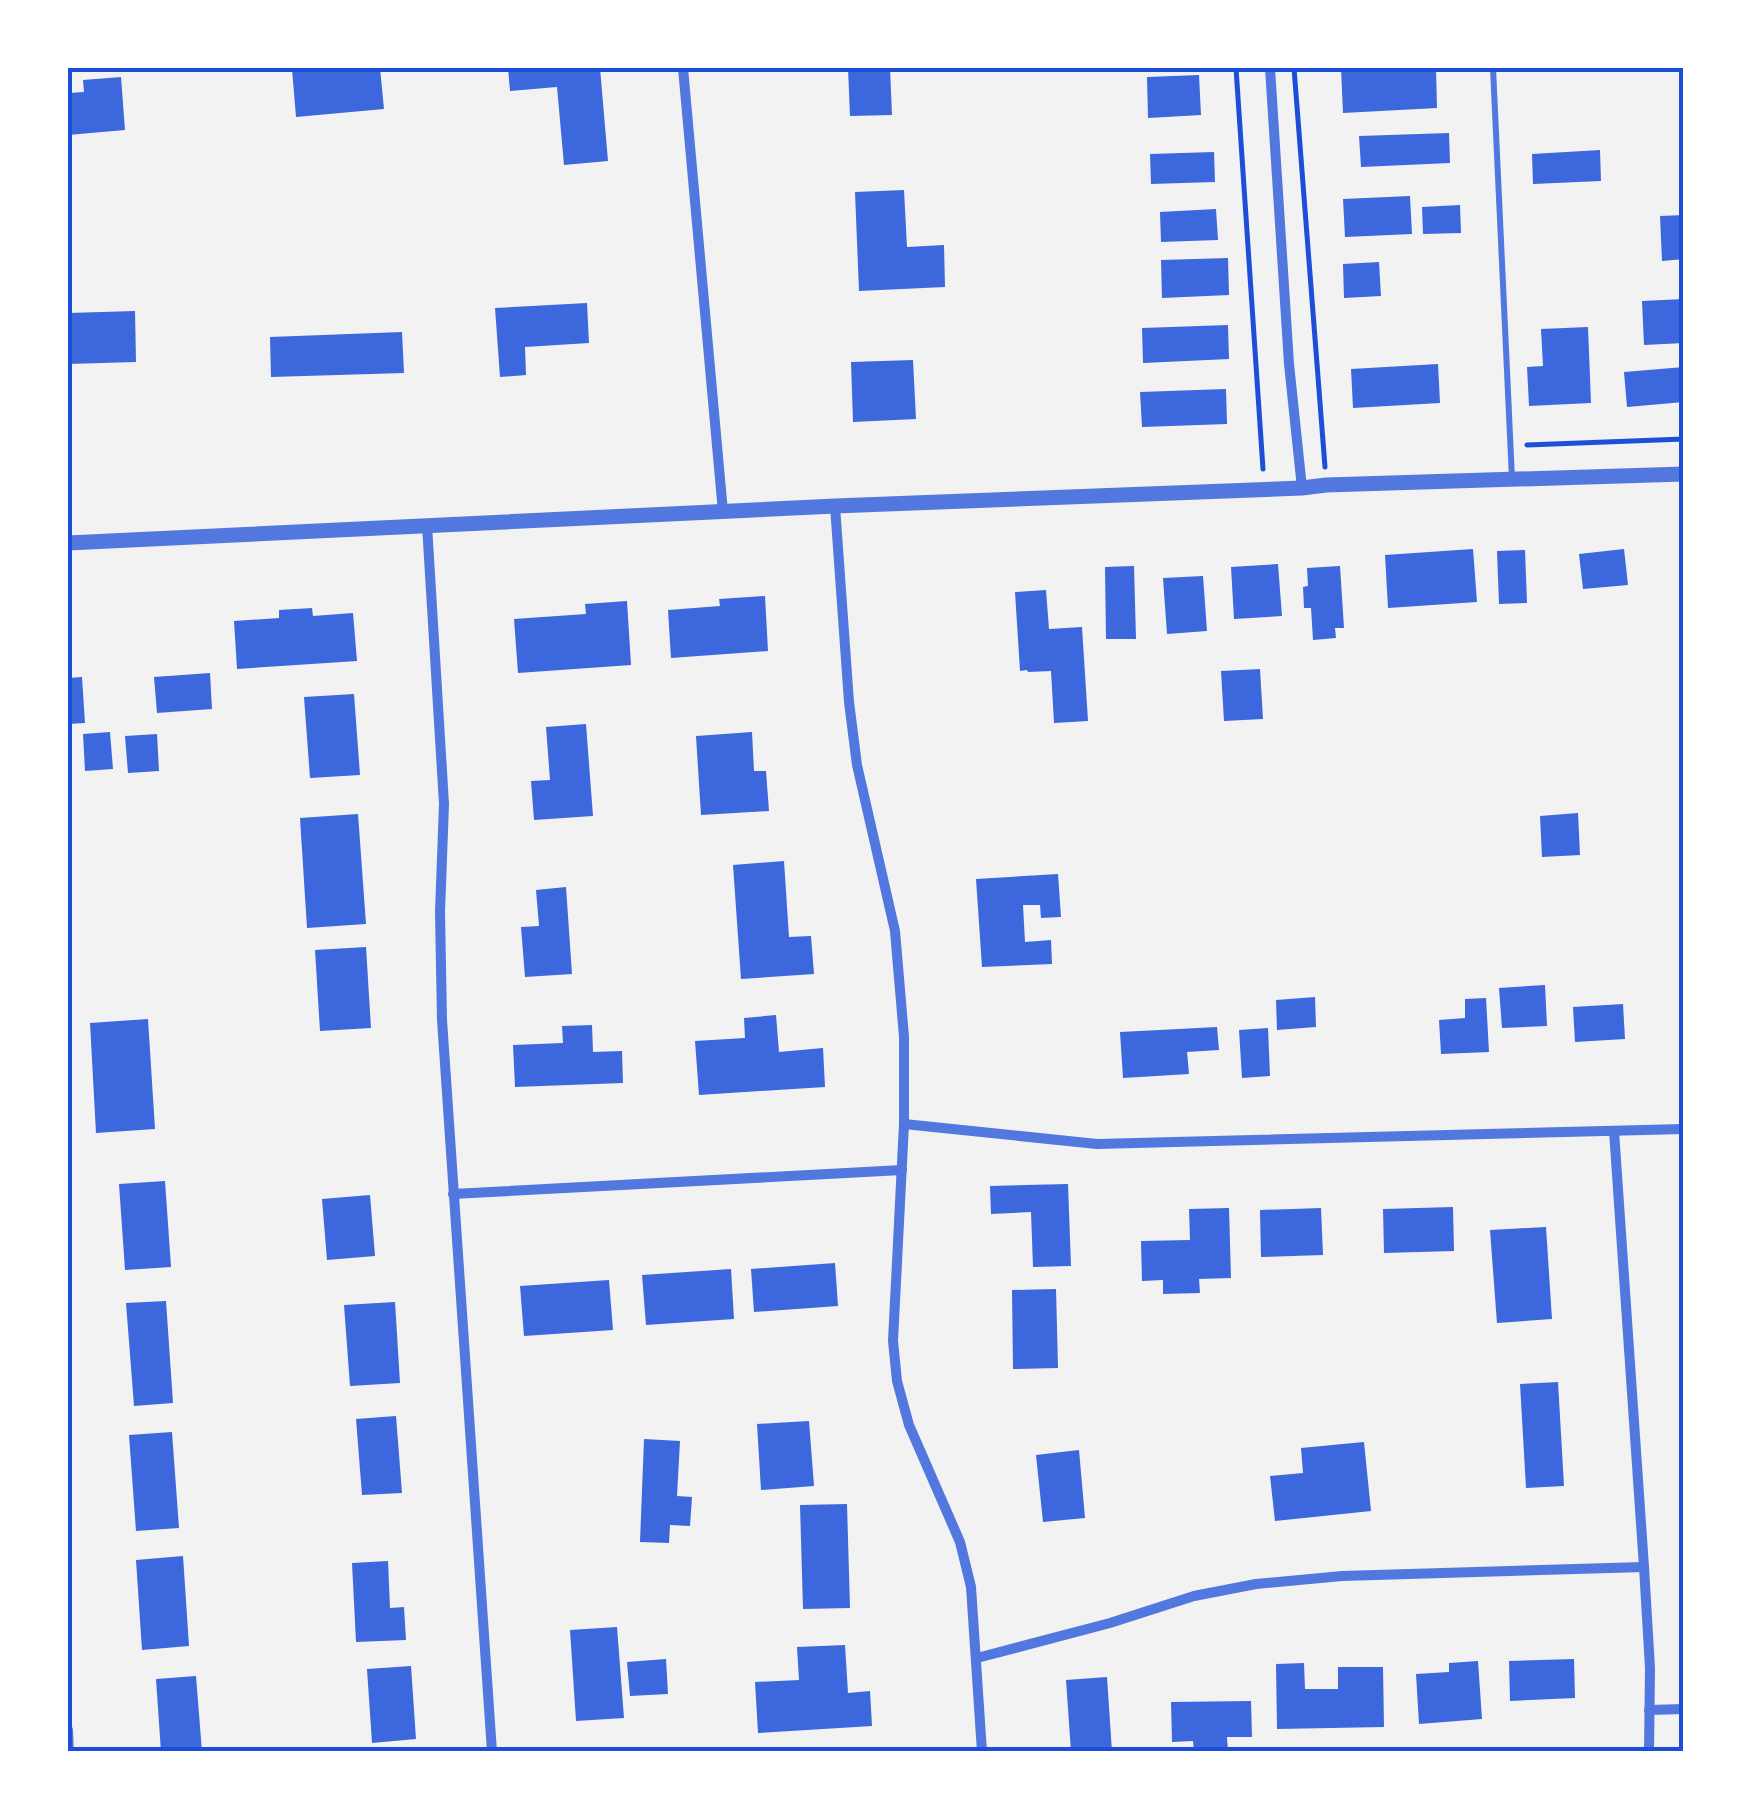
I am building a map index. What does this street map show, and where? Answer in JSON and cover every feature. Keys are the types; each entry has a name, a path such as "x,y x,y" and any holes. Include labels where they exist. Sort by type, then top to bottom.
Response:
{"street":[{"path":"683,68 723,512"},
{"path":"1270,68 1289,364 1302,488"},
{"path":"68,543 835,506 1264,490 1326,484 1684,474"},
{"path":"835,506 853,733 895,931 904,1037 904,1124 893,1341 897,1381 909,1425 960,1542 971,1587 982,1752"},
{"path":"427,525 444,804 442,1020 492,1752"},
{"path":"904,1124 1097,1144 1684,1129"},
{"path":"1614,1131 1650,1668 1649,1752"},
{"path":"452,1194 902,1170"},
{"path":"977,1658 1194,1596 1256,1584 1342,1576 1644,1568"},
{"path":"1649,1710 1684,1709"},
{"path":"68,1730 70,1752"}],"lane":[{"path":"1493,68 1512,480"}],"path":[{"path":"1236,68 1264,490"},
{"path":"1294,68 1326,484"},
{"path":"1510,446 1684,439"}],"building":[{"path":"380,68 384,109 296,117 292,69"},
{"path":"508,68 600,68 608,161 564,165 557,87 510,91"},
{"path":"848,68 890,68 892,115 850,116"},
{"path":"1341,68 1436,68 1437,108 1343,113"},
{"path":"1199,75 1201,115 1148,118 1147,77"},
{"path":"121,77 125,130 68,135 68,93 84,92 83,80"},
{"path":"1449,133 1450,163 1361,167 1359,136"},
{"path":"1600,150 1601,181 1533,184 1532,154"},
{"path":"1214,152 1215,182 1151,184 1150,154"},
{"path":"904,190 907,247 944,245 945,287 859,291 855,192"},
{"path":"1410,196 1412,234 1345,237 1343,199"},
{"path":"1460,205 1461,233 1423,234 1422,207"},
{"path":"1216,209 1218,240 1161,242 1160,212"},
{"path":"1684,215 1684,259 1662,261 1660,216"},
{"path":"1228,258 1229,295 1162,298 1161,260"},
{"path":"1379,262 1381,296 1344,298 1343,264"},
{"path":"1684,299 1684,343 1644,345 1642,301"},
{"path":"587,303 589,343 525,347 526,375 500,377 495,308"},
{"path":"135,311 136,362 68,364 68,313"},
{"path":"1228,325 1229,359 1143,363 1142,328"},
{"path":"1588,327 1591,403 1529,406 1527,367 1543,366 1541,329"},
{"path":"402,332 404,373 271,377 270,337"},
{"path":"913,360 916,419 853,422 851,362"},
{"path":"1438,364 1440,403 1353,408 1351,369"},
{"path":"1684,367 1684,402 1627,407 1624,372"},
{"path":"1226,389 1227,424 1142,427 1140,392"},
{"path":"1473,549 1477,602 1388,608 1385,555"},
{"path":"1624,549 1628,585 1583,589 1579,554"},
{"path":"1525,550 1527,603 1499,604 1497,551"},
{"path":"1278,564 1282,616 1234,619 1231,567"},
{"path":"1134,566 1136,639 1106,639 1105,567"},
{"path":"1340,566 1344,628 1335,628 1336,638 1313,640 1311,608 1304,608 1307,568"},
{"path":"1203,576 1207,631 1167,634 1163,578"},
{"path":"1046,590 1049,629 1082,627 1088,721 1054,723 1051,671 1020,671 1015,592"},
{"path":"765,596 768,651 671,658 668,610 720,606 719,599"},
{"path":"627,601 631,665 518,673 514,619 586,614 585,604"},
{"path":"312,608 313,616 353,613 357,661 237,669 234,621 279,618 279,610"},
{"path":"1260,669 1263,719 1224,721 1221,671"},
{"path":"210,673 212,709 157,713 154,677"},
{"path":"82,677 85,723 68,724 68,678"},
{"path":"354,694 360,775 310,778 304,697"},
{"path":"586,724 593,816 534,820 531,781 550,780 546,727"},
{"path":"110,732 113,769 85,771 83,734"},
{"path":"752,732 754,771 766,771 769,811 701,815 696,736"},
{"path":"157,734 159,771 128,773 125,736"},
{"path":"1578,813 1580,855 1542,857 1540,816"},
{"path":"358,814 366,924 307,928 300,818"},
{"path":"784,861 789,937 811,936 814,974 741,979 733,865"},
{"path":"1058,874 1061,917 1041,918 1040,905 1023,905 1025,942 1051,940 1052,964 982,967 976,879"},
{"path":"566,887 572,974 525,977 521,927 539,926 536,890"},
{"path":"366,947 371,1028 320,1031 315,950"},
{"path":"1545,985 1547,1026 1502,1028 1499,988"},
{"path":"1315,997 1316,1027 1277,1030 1276,1000"},
{"path":"1486,998 1489,1052 1441,1054 1439,1020 1465,1018 1465,999"},
{"path":"1623,1004 1625,1039 1575,1042 1573,1007"},
{"path":"776,1015 779,1052 823,1048 825,1087 699,1095 695,1041 745,1038 744,1018"},
{"path":"148,1019 155,1129 96,1133 90,1023"},
{"path":"592,1025 593,1052 622,1051 623,1083 515,1087 513,1045 563,1043 562,1026"},
{"path":"1217,1027 1219,1050 1187,1052 1189,1074 1123,1078 1120,1032"},
{"path":"1268,1028 1270,1076 1242,1078 1239,1030"},
{"path":"165,1181 171,1267 125,1270 119,1184"},
{"path":"1068,1184 1071,1266 1033,1267 1031,1212 991,1214 990,1186"},
{"path":"370,1195 375,1256 327,1260 322,1199"},
{"path":"1453,1207 1454,1251 1384,1253 1383,1209"},
{"path":"1229,1208 1231,1278 1199,1279 1200,1293 1163,1294 1163,1280 1142,1281 1141,1241 1190,1240 1189,1209"},
{"path":"1321,1208 1323,1255 1261,1257 1260,1210"},
{"path":"1546,1227 1552,1319 1497,1323 1490,1230"},
{"path":"835,1263 838,1306 754,1312 751,1269"},
{"path":"731,1269 734,1319 646,1325 642,1275"},
{"path":"609,1280 613,1330 524,1336 520,1286"},
{"path":"1056,1289 1058,1368 1013,1369 1012,1290"},
{"path":"166,1301 173,1403 134,1406 126,1303"},
{"path":"395,1302 400,1383 350,1386 344,1305"},
{"path":"1558,1382 1564,1486 1526,1488 1520,1384"},
{"path":"396,1416 402,1493 362,1495 356,1419"},
{"path":"809,1421 814,1486 761,1490 757,1424"},
{"path":"172,1432 179,1528 136,1531 129,1435"},
{"path":"644,1439 680,1441 677,1496 692,1497 690,1526 670,1525 669,1543 640,1542"},
{"path":"1364,1442 1371,1511 1275,1521 1270,1476 1303,1473 1301,1448"},
{"path":"1079,1450 1085,1518 1043,1522 1036,1455"},
{"path":"847,1504 850,1608 803,1609 800,1505"},
{"path":"183,1556 189,1646 142,1650 136,1560"},
{"path":"388,1561 390,1608 404,1607 406,1640 356,1642 352,1563"},
{"path":"617,1627 624,1718 576,1721 570,1630"},
{"path":"845,1645 848,1693 870,1691 872,1726 758,1733 755,1682 799,1680 797,1647"},
{"path":"666,1659 668,1694 630,1696 627,1662"},
{"path":"1574,1659 1575,1698 1510,1701 1509,1661"},
{"path":"1478,1661 1482,1719 1419,1724 1416,1674 1449,1672 1449,1663"},
{"path":"1304,1663 1305,1689 1338,1689 1338,1667 1383,1667 1384,1727 1277,1729 1276,1664"},
{"path":"411,1666 416,1739 372,1743 367,1669"},
{"path":"196,1676 202,1752 161,1752 156,1679"},
{"path":"1107,1677 1112,1752 1071,1752 1066,1680"},
{"path":"1251,1701 1252,1737 1227,1737 1228,1752 1194,1752 1193,1741 1172,1742 1171,1702"}]}
